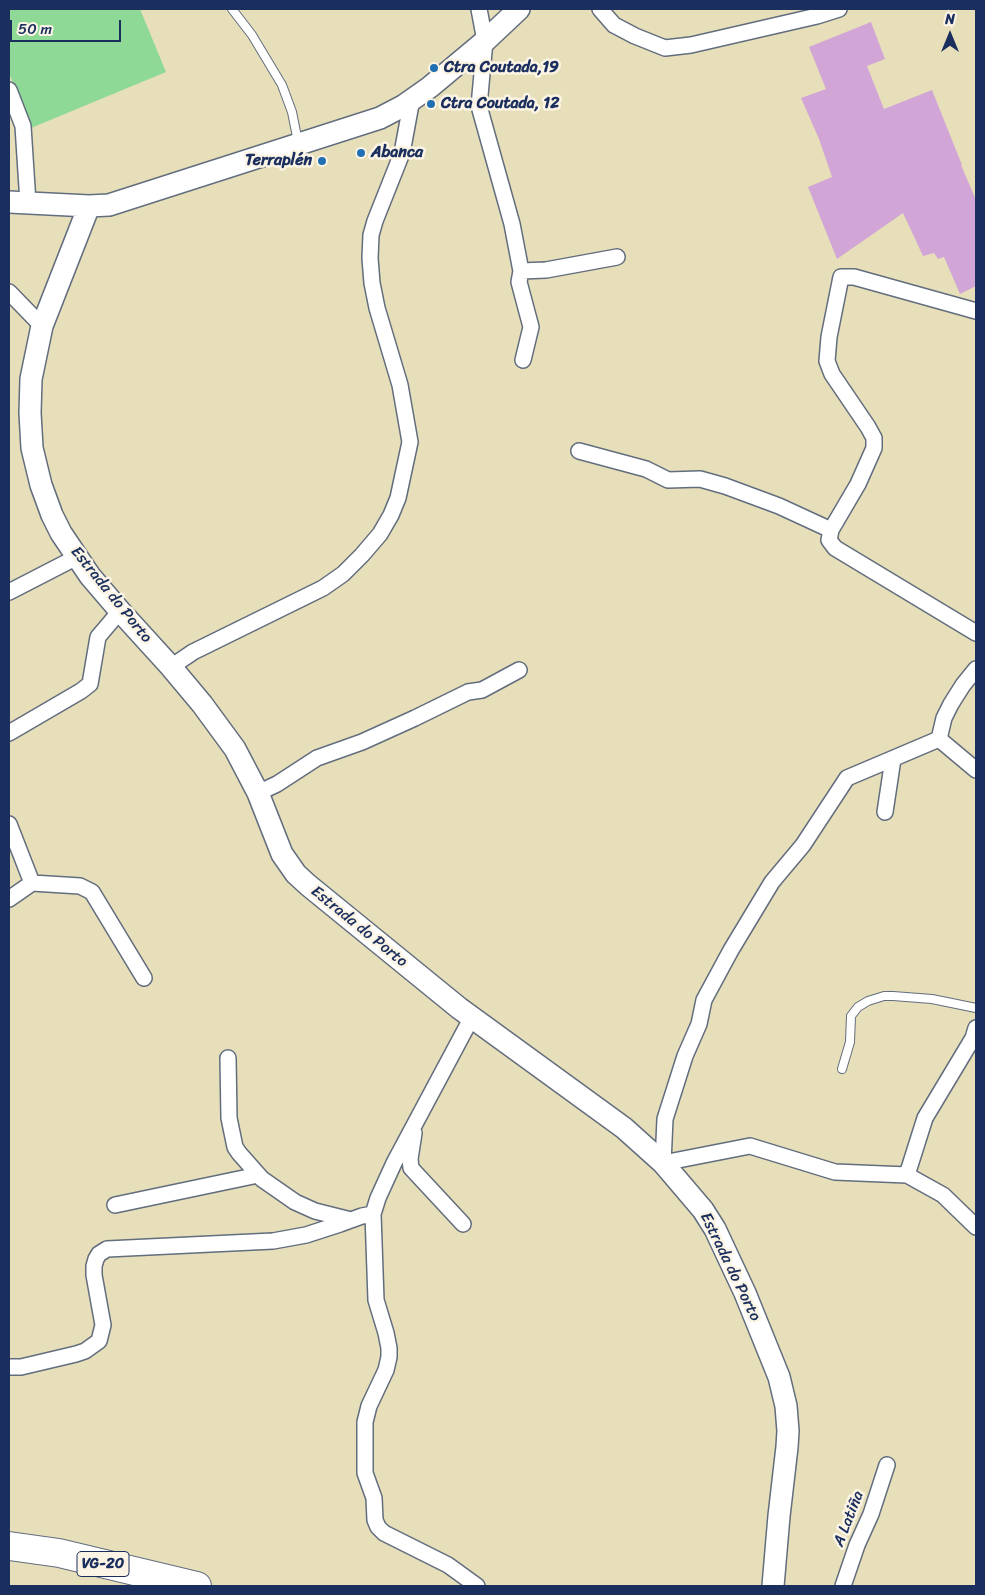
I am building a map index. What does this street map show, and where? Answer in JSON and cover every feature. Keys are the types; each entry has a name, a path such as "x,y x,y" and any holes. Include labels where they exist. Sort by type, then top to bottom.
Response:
{"highway":[{"name":"VG-20","path":"9,1546 59,1554 197,1586"}],"street":[{"path":"479,9 485,41 479,106 512,224 521,271 520,282 531,327 523,360"},
{"path":"9,90 16,126 18,202 89,206 109,205 380,118 430,87 485,41 519,9"},
{"path":"600,9 614,26 665,48 691,45 817,16 839,9"},
{"path":"171,667 193,652 323,588 343,574 362,555 380,534 391,515 398,498 410,442 400,385 377,308 370,258 375,221 402,153 412,99"},
{"name":"Estrada do Porto","path":"89,206 42,326 31,379 32,448 41,485 52,515 90,576 171,667 235,749 258,793 282,854 296,874 472,1016 624,1128 663,1163 699,1204 715,1230 744,1293 771,1355 784,1395 788,1431 773,1586"},
{"path":"521,271 546,270 617,257"},
{"path":"976,311 854,277 841,277 829,336 827,361 832,374 874,438 874,448 858,484 831,530 829,540 835,548 976,633"},
{"path":"9,292 42,326"},
{"path":"579,451 646,469 668,480 700,479 725,486 779,506 831,530"},
{"path":"9,592 77,557"},
{"path":"9,734 90,684 98,637 120,611"},
{"path":"258,793 317,758 362,742 468,692 482,690 518,670"},
{"path":"939,739 944,718 951,704 963,685 976,670"},
{"path":"939,739 846,778 804,845 772,882 731,950 704,1000 698,1024 685,1056 665,1119 663,1163 750,1146 835,1172 907,1175 943,1195 976,1226"},
{"path":"939,739 976,770"},
{"path":"885,812 892,759"},
{"path":"9,824 32,883"},
{"path":"9,898 32,883 80,886 92,892 144,978"},
{"path":"472,1016 394,1163 373,1214 376,1300 386,1333 389,1357 386,1370 365,1422 365,1473 374,1498 375,1520 378,1527 384,1533 448,1565 477,1586"},
{"path":"907,1175 925,1118 975,1035"},
{"path":"228,1058 229,1118 235,1147 239,1154 258,1175 295,1202 315,1211 352,1220"},
{"path":"415,1124 410,1159 411,1168 463,1224"},
{"path":"115,1205 258,1175"},
{"path":"9,1368 81,1353 99,1340 103,1325 94,1266 96,1259 107,1249 273,1241 306,1235 373,1214"},
{"name":"A Latiña","path":"844,1586 857,1545 872,1514 887,1465"}],"lane":[{"path":"232,9 252,35 282,85 292,112 298,144"},
{"path":"842,1070 850,1042 851,1016 858,1007 868,1001 884,996 893,996 932,999 976,1008"}],"green space":[{"path":"9,9 140,9 166,72 31,128 9,73"}],"building":[{"path":"871,22 885,59 867,66 884,109 932,90 976,200 976,286 960,294 944,257 938,259 934,253 923,256 903,213 837,259 808,187 832,177 819,139 801,98 826,89 809,47"}],"place":[{"name":"Ctra Coutada,19","path":"434,68"},
{"name":"Ctra Coutada, 12","path":"431,104"},
{"name":"Abanca","path":"361,153"},
{"name":"Terraplén","path":"322,161"}]}
